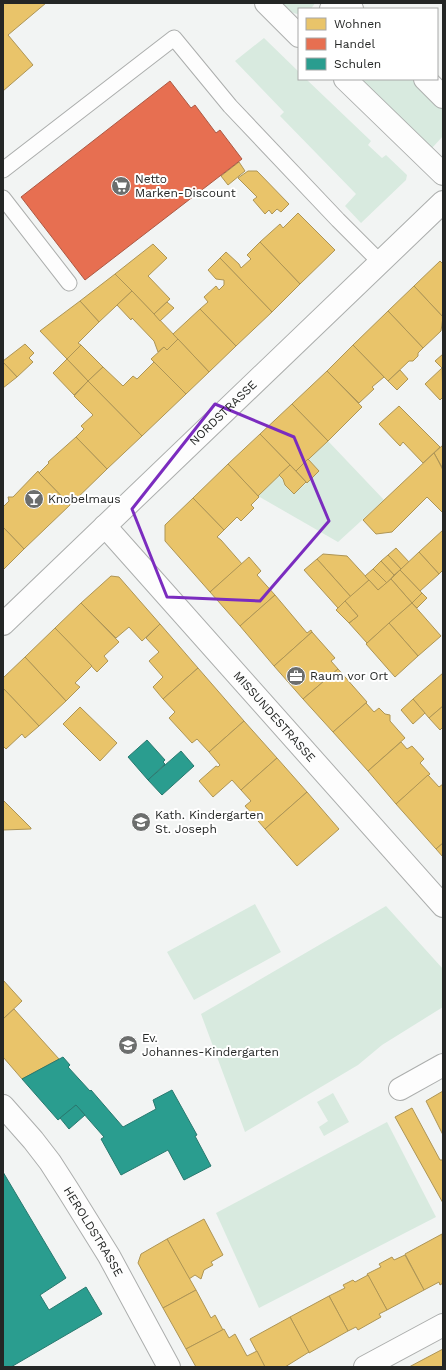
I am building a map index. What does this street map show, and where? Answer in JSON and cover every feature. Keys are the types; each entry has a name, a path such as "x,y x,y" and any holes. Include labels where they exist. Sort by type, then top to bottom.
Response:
{"street":[{"path":"266,3 298,35"},
{"path":"346,80 443,174"},
{"path":"426,80 443,97"},
{"name":"NORDSTRASSE","path":"3,624 443,202"},
{"name":"MISSUNDESTRASSE","path":"105,526 443,906"},
{"path":"400,1089 443,1065"},
{"name":"HEROLDSTRASSE","path":"3,1106 46,1157 68,1190 109,1256 169,1367"},
{"path":"365,1367 443,1326"}],"lane":[{"path":"3,170 174,38 230,106 338,220 381,262"},
{"path":"3,198 69,283"}],"highlighted area":[{"path":"215,404 294,437 329,521 260,601 167,597 132,509"}],"green space":[{"path":"281,3 315,3 312,8 298,8 298,14 291,12"},
{"path":"264,38 298,71 298,80 307,80 371,141 368,145 382,158 386,155 407,175 406,180 361,223 345,206 356,194 280,116 284,112 235,61"},
{"path":"361,80 413,80 443,110 443,136 432,148"},
{"path":"328,441 384,500 338,542 258,496 279,475 283,479 285,485 294,494 319,471 308,459"},
{"path":"255,904 281,952 194,1000 167,952"},
{"path":"386,906 443,969 443,1007 382,1045 358,1065 245,1132 201,1014"},
{"path":"333,1093 349,1122 324,1136 319,1127 328,1121 317,1102"},
{"path":"387,1122 436,1217 259,1308 216,1213"}],"building: Wohnen":[{"path":"3,3 46,3 8,35 33,65 3,91"},
{"path":"239,162 245,171 228,185 221,176"},
{"path":"248,171 257,171 289,204 281,212 277,209 272,214 269,210 265,214 253,200 257,197 238,178"},
{"path":"298,213 335,250 300,284 260,242 280,224 283,228"},
{"path":"260,242 300,284 272,312 220,258 226,252 239,264 241,268 251,259 247,255"},
{"path":"153,244 167,258 148,276 170,299 154,314 115,274"},
{"path":"220,258 272,312 236,346 200,309 208,302 204,297 216,286 219,290 224,285 224,280 216,279 208,270"},
{"path":"440,261 443,264 443,317 414,286"},
{"path":"115,274 132,291 99,322 80,301"},
{"path":"414,286 443,317 441,331 423,348 388,311"},
{"path":"132,291 178,339 167,350 164,347 158,352 154,341 117,305"},
{"path":"80,301 99,322 78,343 81,345 67,359 40,331"},
{"path":"167,302 174,308 160,321 154,314"},
{"path":"200,309 236,346 209,372 173,334"},
{"path":"388,311 423,348 413,361 409,361 388,381 353,345"},
{"path":"178,339 209,372 186,394 151,359 164,347 167,350"},
{"path":"25,344 34,353 29,358 33,362 17,377 3,361"},
{"path":"81,345 103,367 88,381 67,359"},
{"path":"353,345 384,377 372,387 374,389 359,403 327,371"},
{"path":"443,354 443,369 435,361"},
{"path":"67,359 88,381 74,395 53,373"},
{"path":"3,362 17,377 3,388"},
{"path":"154,362 186,394 142,436 88,381 103,367 123,386 133,376 137,379"},
{"path":"442,368 443,397 440,400 425,384"},
{"path":"400,370 408,379 397,390 388,381"},
{"path":"327,371 362,407 328,441 292,404"},
{"path":"88,381 142,436 107,469 76,437 84,429 81,426 93,415 74,396"},
{"path":"292,404 328,441 296,471 260,434"},
{"path":"399,406 440,447 423,463 403,442 400,446 379,424"},
{"path":"260,434 290,465 258,496 228,464"},
{"path":"76,437 107,469 70,505 39,473 49,463 48,462"},
{"path":"443,445 443,467 442,467 434,453"},
{"path":"434,453 443,470 443,513 427,497 392,532 376,534 363,520"},
{"path":"308,459 319,471 307,483 296,471"},
{"path":"228,464 259,497 251,505 254,508 241,521 237,517 224,530 193,498"},
{"path":"290,465 306,482 294,494 285,485 283,479 279,475"},
{"path":"38,471 70,505 24,549 3,527 3,507 9,501 8,497 13,497"},
{"path":"193,498 224,530 217,537 242,564 210,592 165,541 165,525"},
{"path":"3,527 24,549 3,570"},
{"path":"443,530 443,570 439,574 419,552"},
{"path":"396,548 409,562 401,569 388,555"},
{"path":"419,552 439,574 420,591 400,570"},
{"path":"323,554 347,556 369,580 351,597 317,559"},
{"path":"388,555 401,569 394,575 381,561"},
{"path":"249,557 261,571 257,575 275,595 240,626 210,592"},
{"path":"317,559 351,597 338,608 304,570"},
{"path":"381,561 394,575 387,583 373,569"},
{"path":"373,569 387,583 378,590 365,576"},
{"path":"400,570 422,593 412,603 391,579"},
{"path":"111,576 119,577 160,624 142,641 129,627 116,638 81,603"},
{"path":"391,579 412,603 367,643 349,623 358,616 345,601 369,580 378,590"},
{"path":"422,593 427,598 417,608 412,603"},
{"path":"275,595 307,633 311,630 312,632 274,666 240,626"},
{"path":"345,601 358,616 349,623 336,610"},
{"path":"81,603 119,642 104,656 108,661 97,672 55,628"},
{"path":"412,603 441,636 418,656 389,623"},
{"path":"389,623 418,656 395,677 366,644"},
{"path":"160,624 198,668 163,699 153,687 163,677 149,661 159,652 146,638"},
{"path":"55,628 92,666 75,683 80,687 66,701 25,657"},
{"path":"312,632 335,658 331,661 338,669 303,699 274,666"},
{"path":"25,657 66,701 39,726 3,688 3,678"},
{"path":"198,668 244,721 209,752 197,739 192,743 169,718 175,712 163,699"},
{"path":"338,669 367,702 333,732 303,699"},
{"path":"443,673 443,706 429,718 413,699"},
{"path":"3,688 39,726 25,738 22,734 6,749 3,746"},
{"path":"413,699 425,713 413,724 401,710"},
{"path":"366,703 374,712 379,708 385,714 390,715 390,721 405,738 368,771 333,732"},
{"path":"443,706 443,727 440,730 429,718"},
{"path":"80,707 117,743 100,761 63,724"},
{"path":"244,721 277,758 241,790 232,780 213,797 199,781 216,766 218,767 220,765 209,752"},
{"path":"401,742 407,749 412,746 424,759 420,763 430,774 396,804 368,771"},
{"path":"277,758 307,792 265,829 245,806 251,801 241,790"},
{"path":"428,775 439,787 443,784 443,843 436,849 396,804"},
{"path":"307,792 339,829 297,866 265,829"},
{"path":"3,800 31,828 31,829 3,830"},
{"path":"443,843 443,857 436,849"},
{"path":"3,980 22,1001 3,1019"},
{"path":"14,1009 59,1059 22,1079 3,1057 3,1019"},
{"path":"443,1091 443,1135 426,1101"},
{"path":"412,1108 440,1160 443,1160 443,1203 395,1117"},
{"path":"204,1219 223,1255 211,1262 213,1265 204,1270 201,1279 195,1275 189,1279 167,1239"},
{"path":"442,1234 443,1283 440,1285 439,1282 424,1290 405,1254"},
{"path":"167,1239 196,1290 163,1308 138,1263 141,1254"},
{"path":"405,1255 424,1290 387,1310 367,1274 381,1267 379,1264 392,1257 394,1260"},
{"path":"368,1275 387,1310 379,1314 381,1317 358,1330 356,1327 348,1331 329,1296 345,1288 343,1285 353,1280 355,1282"},
{"path":"196,1290 211,1318 215,1315 223,1330 186,1349 163,1308"},
{"path":"329,1296 348,1331 309,1353 290,1317"},
{"path":"290,1317 309,1352 285,1367 265,1367 250,1339"},
{"path":"224,1329 229,1338 235,1334 247,1356 257,1351 265,1367 196,1367 186,1349"},
{"path":"443,1349 443,1367 409,1367"}],"building: Handel":[{"name":"Netto Marken-Discount","path":"170,81 191,108 195,105 216,133 220,130 242,159 85,280 21,197"}],"building: Schulen":[{"path":"147,740 165,760 163,762 165,764 148,780 128,757"},
{"path":"181,751 194,766 162,795 148,780"},
{"path":"63,1057 70,1065 68,1067 90,1091 91,1090 123,1127 156,1109 153,1100 172,1090 197,1135 195,1136 211,1166 184,1180 168,1150 121,1175 101,1139 104,1137 76,1105 58,1120 22,1079"},
{"path":"76,1105 85,1115 69,1129 60,1118"},
{"path":"3,1172 66,1278 40,1295 49,1310 86,1287 102,1314 11,1367 3,1367"}],"place":[{"name":"Netto Marken-Discount","path":"121,186"},
{"name":"Knobelmaus","path":"34,499"},
{"name":"Raum vor Ort","path":"296,676"},
{"name":"Kath. Kindergarten St. Joseph","path":"141,822"},
{"name":"Ev. Johannes-Kindergarten","path":"128,1045"}]}
